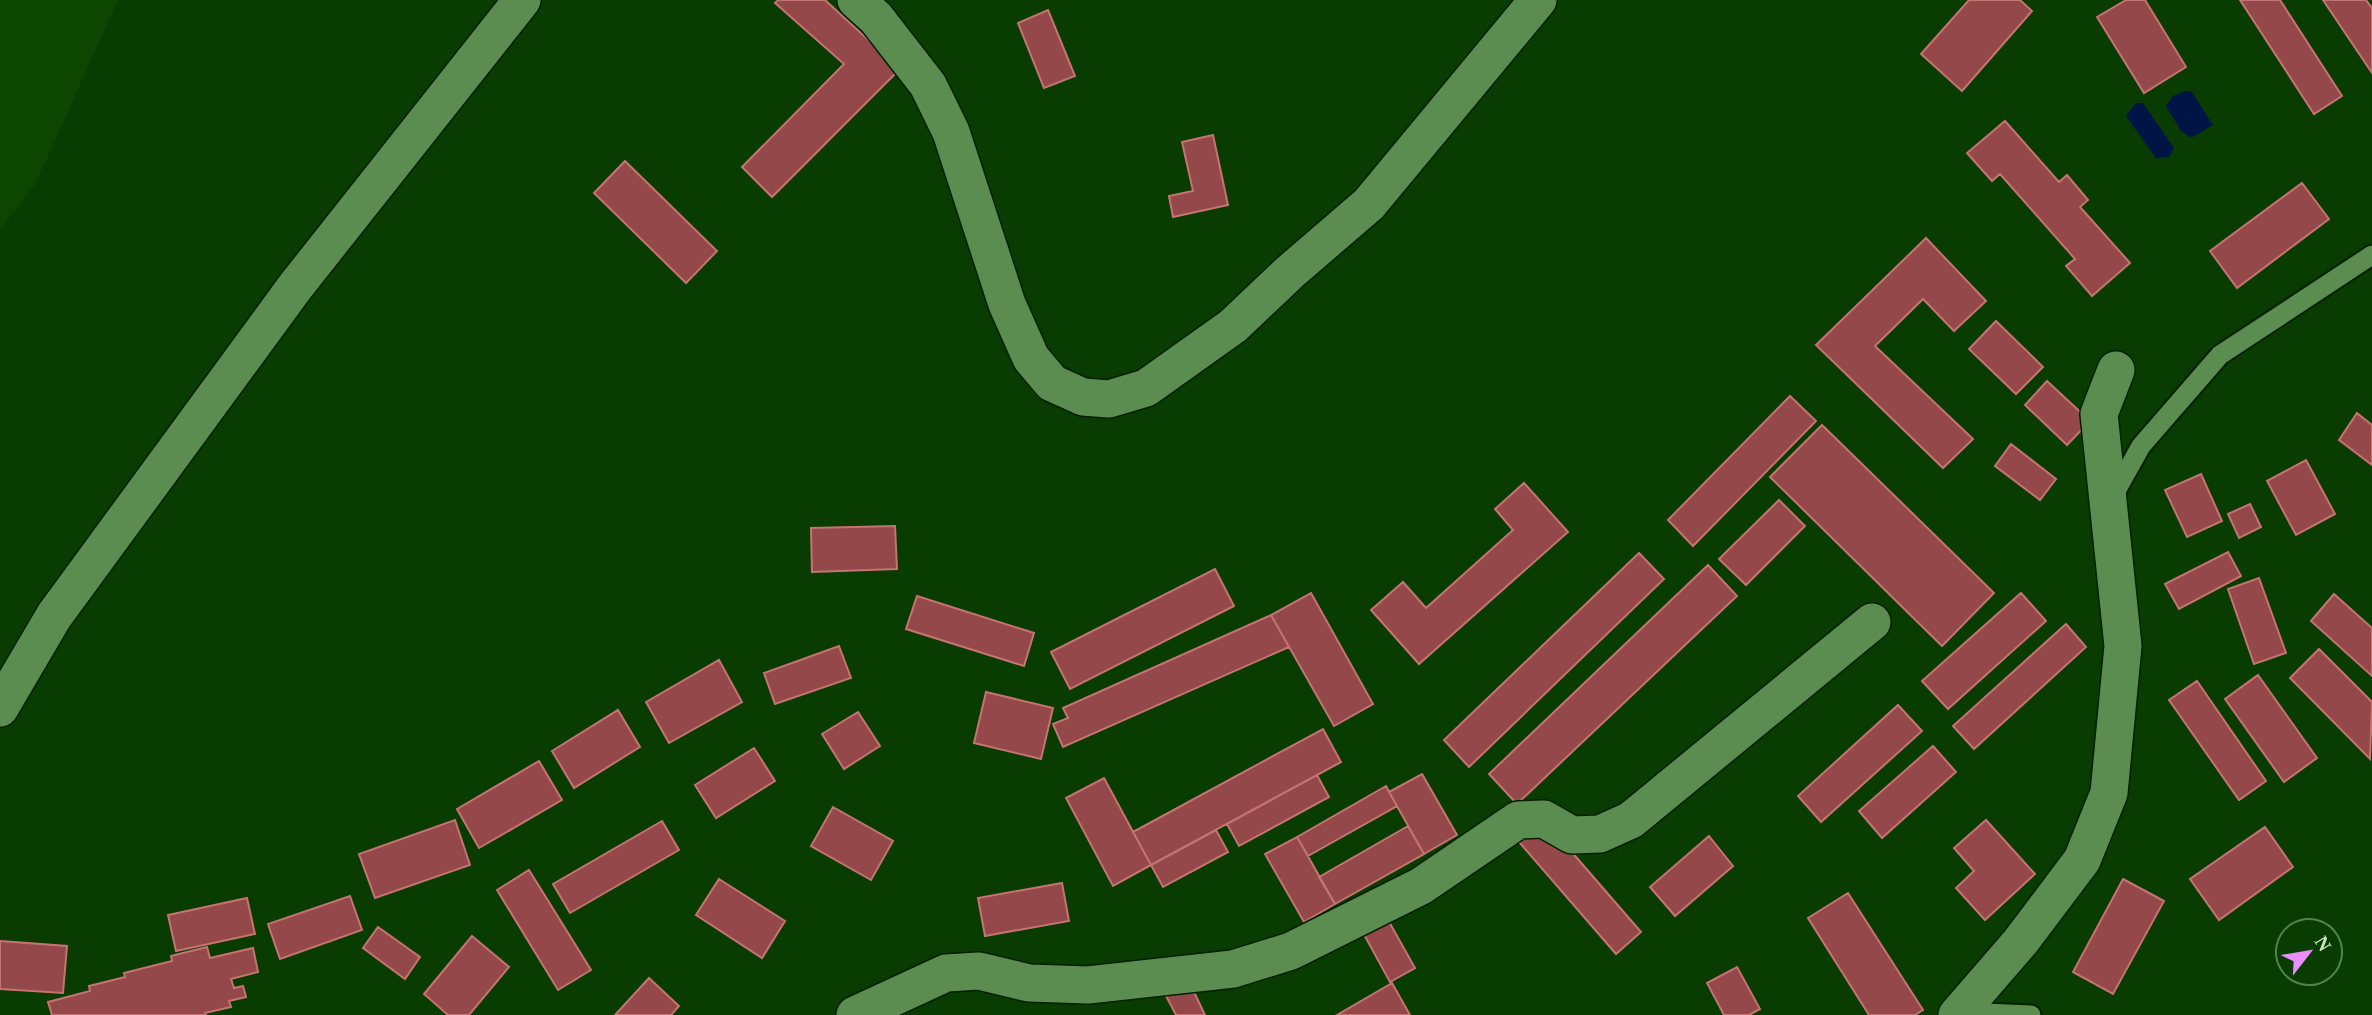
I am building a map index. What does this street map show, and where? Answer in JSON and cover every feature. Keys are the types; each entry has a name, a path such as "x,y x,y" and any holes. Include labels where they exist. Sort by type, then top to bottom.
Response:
{"street":[{"path":"0,708 54,616 295,287 522,0"},
{"path":"856,0 876,18 928,85 934,97 951,132 1007,304 1031,358 1052,383 1083,397 1109,399 1146,388 1233,327 1290,272 1369,204 1538,0"},
{"path":"1958,1013 2021,942 2082,860 2109,793 2123,646 2099,414 2116,370"},
{"path":"855,1015 946,973 979,971 1029,983 1088,985 1233,969 1292,951 1421,886 1518,820 1544,819 1572,835 1600,834 1631,820 1872,622"}],"lane":[{"path":"2110,502 2141,446 2220,355 2372,255"},
{"path":"1958,1013 2031,1015"}],"shaded area":[{"path":"0,0 118,0 36,183 0,229"},
{"path":"2185,91 2192,92 2213,125 2191,138 2181,131 2166,106 2173,96"},
{"path":"2136,103 2143,103 2174,148 2169,157 2156,158 2126,116"}],"building":[{"path":"778,0 825,0 900,69 772,197 742,167 844,64 775,3"},
{"path":"1969,0 2020,0 2032,11 1962,91 1921,54"},
{"path":"2126,0 2145,0 2186,67 2144,93 2097,17"},
{"path":"2240,0 2280,0 2342,96 2314,114"},
{"path":"2323,0 2366,0 2372,8 2372,73"},
{"path":"1048,10 1075,76 1044,88 1018,23"},
{"path":"2005,121 2059,182 2067,175 2088,200 2080,207 2130,263 2092,296 2066,266 2075,259 2000,174 1992,181 1967,153"},
{"path":"1213,135 1228,205 1173,217 1169,196 1193,191 1182,142"},
{"path":"625,161 717,251 686,283 594,193"},
{"path":"2302,183 2329,219 2237,288 2210,251"},
{"path":"1926,238 1986,301 1954,331 1923,299 1875,346 1973,439 1943,468 1816,345"},
{"path":"1996,321 2043,367 2016,394 1969,349"},
{"path":"2047,381 2090,421 2067,445 2025,405"},
{"path":"1790,396 1816,421 1693,546 1668,520"},
{"path":"2357,413 2372,425 2372,465 2339,440"},
{"path":"1822,425 1994,593 1942,646 1770,477"},
{"path":"2011,444 2056,479 2040,500 1995,466"},
{"path":"2306,460 2335,514 2296,535 2267,481"},
{"path":"2201,474 2222,521 2187,537 2165,490"},
{"path":"1524,483 1568,532 1419,664 1371,610 1403,582 1426,608 1513,530 1495,509"},
{"path":"1779,500 1805,526 1746,585 1719,559"},
{"path":"2250,504 2261,527 2239,538 2228,514"},
{"path":"895,526 897,569 812,572 811,528"},
{"path":"2228,552 2241,576 2179,609 2165,584"},
{"path":"1639,553 1664,579 1469,767 1444,740"},
{"path":"1708,565 1737,596 1517,804 1489,774"},
{"path":"1215,569 1234,606 1070,689 1051,652"},
{"path":"2259,578 2286,653 2254,664 2228,589"},
{"path":"1311,593 1373,704 1334,726 1271,615"},
{"path":"2021,593 2046,621 1948,709 1922,681"},
{"path":"2334,594 2372,628 2372,676 2311,621"},
{"path":"917,596 1034,633 1024,666 906,629"},
{"path":"1271,615 1289,647 1063,747 1053,724 1068,718 1063,708"},
{"path":"2066,624 2086,647 1974,749 1953,726"},
{"path":"839,646 851,678 775,704 764,673"},
{"path":"2319,649 2372,702 2370,759 2290,678"},
{"path":"719,660 742,702 669,743 646,702"},
{"path":"2258,675 2317,758 2284,782 2225,699"},
{"path":"2197,681 2266,781 2239,800 2169,700"},
{"path":"986,692 1053,708 1041,759 974,743"},
{"path":"1898,705 1922,731 1821,822 1798,796"},
{"path":"618,710 640,747 574,788 552,751"},
{"path":"858,712 880,746 844,769 822,734"},
{"path":"1323,729 1341,762 1151,865 1133,832"},
{"path":"1933,746 1956,772 1882,838 1859,811"},
{"path":"754,748 775,781 716,818 695,785"},
{"path":"539,761 562,800 479,848 457,809"},
{"path":"1422,774 1457,835 1424,854 1389,792"},
{"path":"1317,775 1329,797 1239,846 1227,824"},
{"path":"1104,778 1151,865 1113,886 1066,798"},
{"path":"1386,786 1397,806 1308,856 1297,837"},
{"path":"833,807 893,841 871,880 811,846"},
{"path":"455,820 470,865 375,898 359,854"},
{"path":"1544,820 1641,932 1616,954 1519,842"},
{"path":"1986,820 2035,874 1985,920 1956,888 1974,871 1954,848"},
{"path":"662,821 679,850 570,913 553,884"},
{"path":"1408,826 1424,854 1335,904 1319,877"},
{"path":"2265,827 2293,867 2219,920 2190,879"},
{"path":"1216,830 1228,852 1163,887 1151,865"},
{"path":"1709,836 1733,866 1675,916 1650,887"},
{"path":"1297,837 1335,904 1304,922 1265,854"},
{"path":"529,870 591,970 558,990 497,890"},
{"path":"719,879 785,921 762,958 696,915"},
{"path":"2123,879 2164,901 2113,994 2073,972"},
{"path":"1062,883 1069,921 985,936 978,898"},
{"path":"1848,893 1923,1010 1915,1015 1869,1015 1808,918"},
{"path":"350,896 362,930 280,959 268,924"},
{"path":"247,898 255,934 176,951 168,915"},
{"path":"1387,918 1415,968 1390,982 1362,931"},
{"path":"378,927 420,957 405,979 363,948"},
{"path":"472,936 509,967 469,1015 448,1015 424,994"},
{"path":"0,941 67,946 63,993 0,989"},
{"path":"207,947 210,958 253,948 258,972 231,979 234,988 243,986 246,997 229,1001 231,1007 205,1013 206,1015 52,1015 48,1002 90,991 89,986 125,977 124,973 172,961 171,956"},
{"path":"1737,967 1760,1009 1749,1015 1724,1015 1707,983"},
{"path":"649,978 679,1006 671,1015 615,1015"},
{"path":"1392,983 1410,1015 1337,1015"},
{"path":"1194,992 1205,1015 1176,1015 1165,994"}]}
